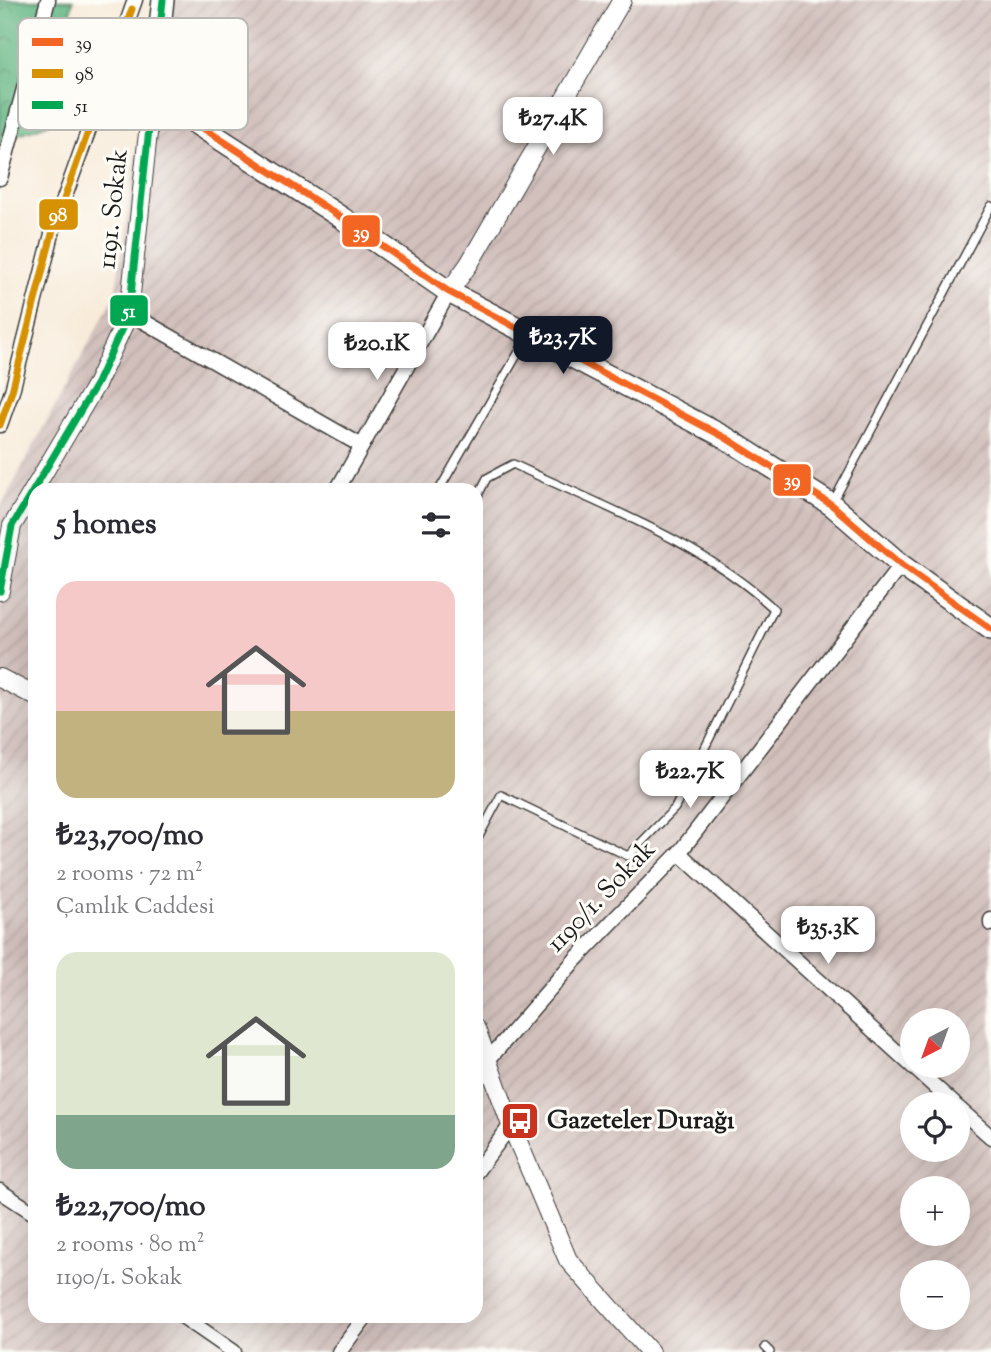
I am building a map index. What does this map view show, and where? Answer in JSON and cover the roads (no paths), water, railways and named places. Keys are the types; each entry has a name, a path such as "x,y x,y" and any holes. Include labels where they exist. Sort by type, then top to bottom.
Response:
{"main road":[{"path":"161,18 163,0"},
{"path":"206,130 342,218 449,292 726,438 832,505 901,565 991,629"}],"street":[{"path":"43,18 48,0"},
{"path":"129,18 135,0"},
{"path":"341,483 449,292 469,264 622,0"},
{"path":"0,178 18,111"},
{"path":"0,425 12,391 53,230 89,130"},
{"name":"1191. Sokak","path":"43,483 97,383 129,313 148,130"},
{"path":"129,313 362,446"},
{"name":"1191. Sokak","path":"0,591 6,528 28,511"},
{"name":"1190/1. Sokak","path":"488,1060 575,960 679,853 901,565"},
{"path":"0,678 28,692"},
{"path":"679,853 941,1092"},
{"path":"483,1047 568,1260 650,1352"},
{"path":"970,1118 991,1137"},
{"path":"483,1163 512,1125"},
{"path":"0,1191 28,1209"},
{"path":"192,1323 234,1352"},
{"path":"339,1352 361,1323"}],"lane":[{"path":"832,505 991,206"},
{"path":"443,483 529,335"},
{"path":"483,486 487,478 513,464 701,554 753,590 774,609 675,808 628,856 501,795 483,829"}],"place":[{"name":"Gazeteler Durağı","path":"520,1121"}]}
